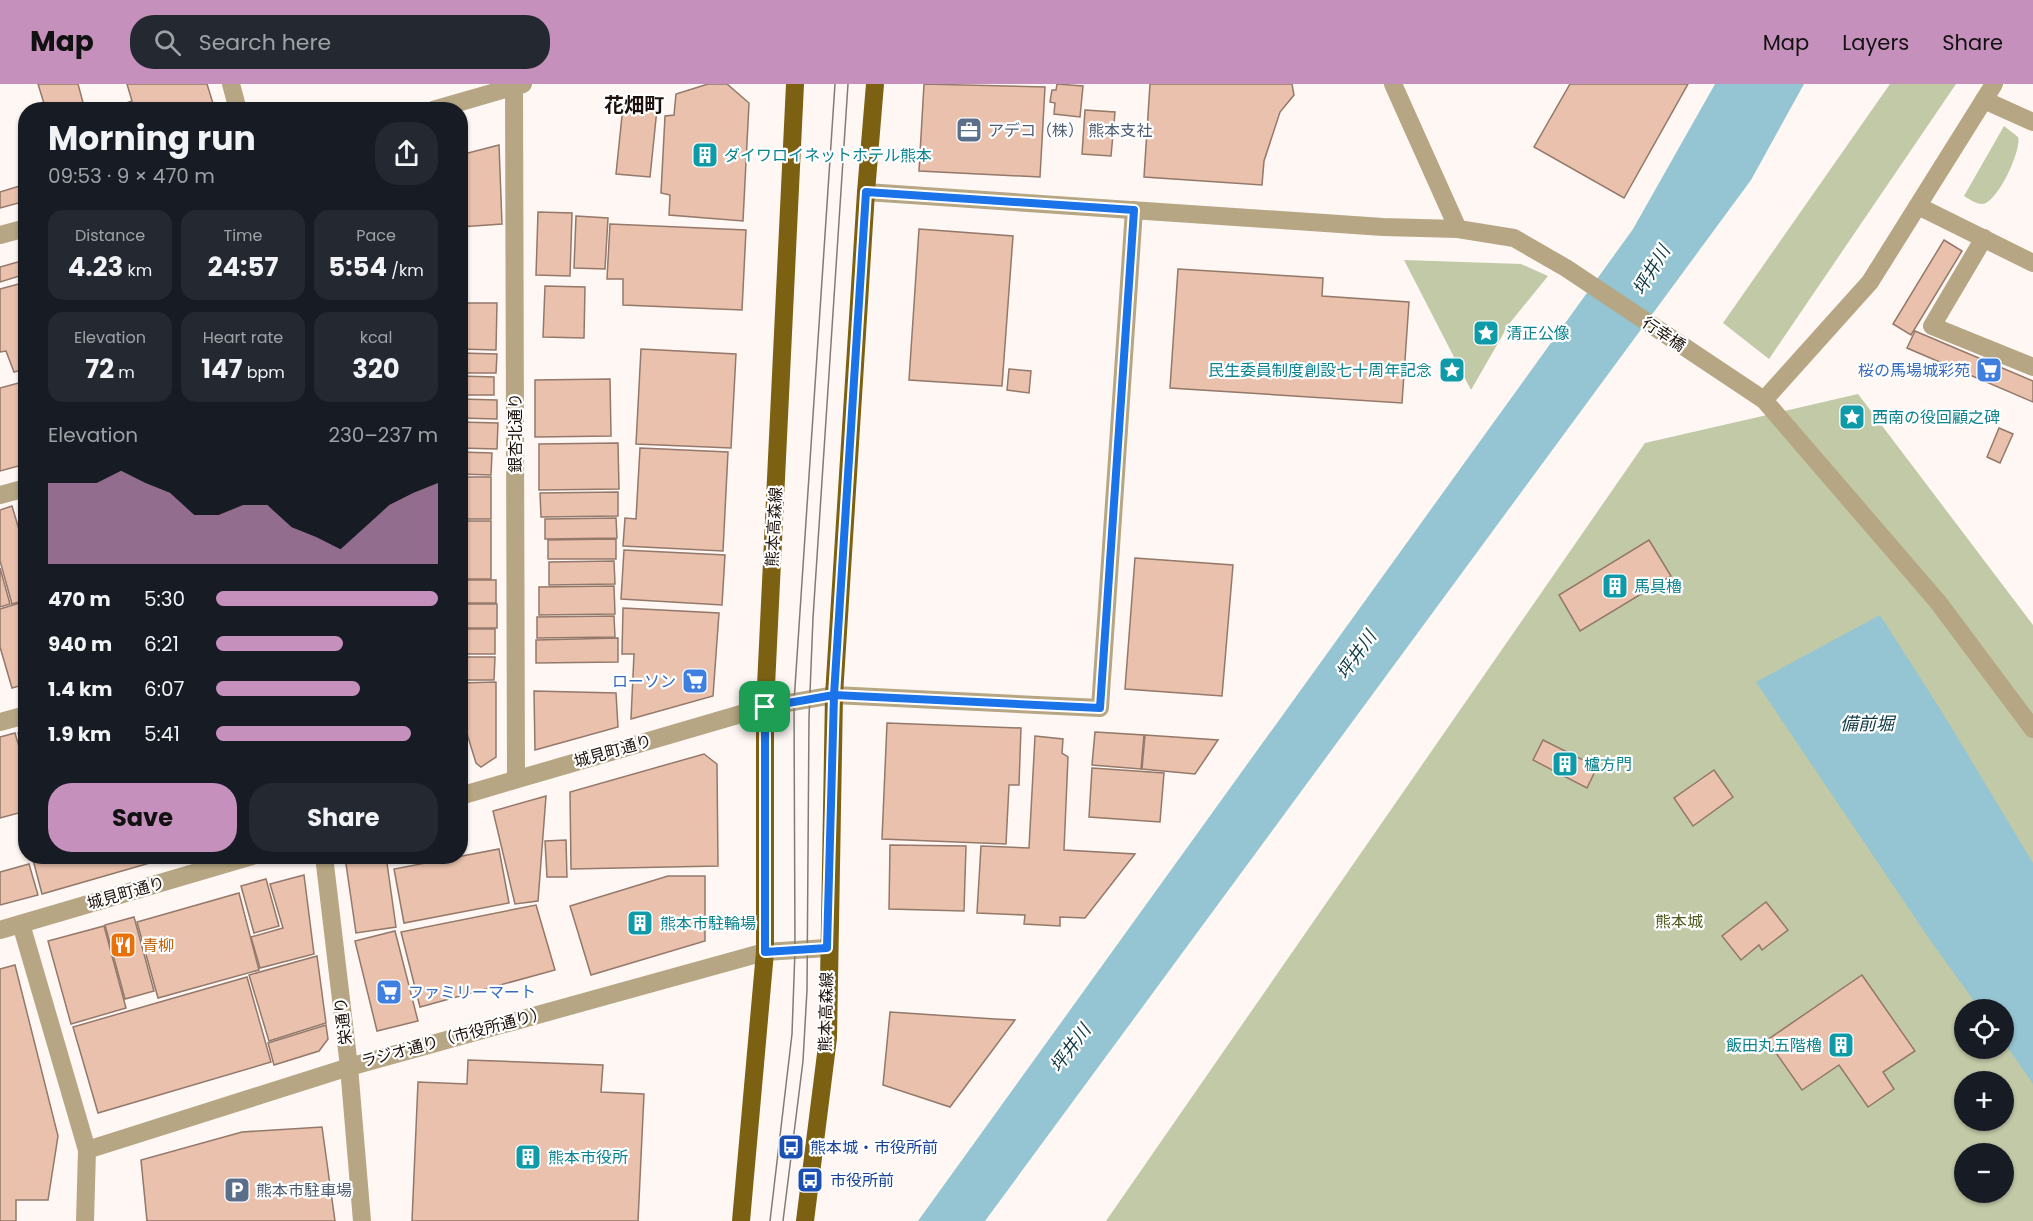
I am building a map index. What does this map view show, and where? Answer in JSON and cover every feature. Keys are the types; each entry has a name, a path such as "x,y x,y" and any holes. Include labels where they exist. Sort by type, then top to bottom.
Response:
{"main road":[{"name":"熊本高森線","path":"741,1221 765,952 765,707 795,84"},
{"name":"熊本高森線","path":"805,1221 828,1038 827,948 834,695 875,84"}],"street":[{"path":"231,84 236,102"},
{"path":"1393,84 1458,229"},
{"path":"460,102 517,85"},
{"name":"銀杏北通り","path":"516,779 517,85"},
{"path":"1764,400 1870,282 1989,92 2033,122"},
{"name":"行幸橋","path":"866,192 1383,227 1458,229 1514,238 1566,268 1764,400 1938,602 2033,729"},
{"path":"1918,206 2033,263"},
{"name":"城見町通り","path":"468,794 765,707 834,695 1100,708 1134,210"},
{"path":"0,235 18,230"},
{"path":"1984,238 1932,326 2033,367"},
{"path":"0,495 18,490"},
{"path":"0,722 18,717"},
{"name":"城見町通り","path":"0,930 225,864"},
{"name":"栄通り","path":"325,864 349,1067 362,1221"},
{"path":"21,924 87,1150 85,1221"},
{"name":"ラジオ通り（市役所通り）","path":"87,1150 349,1067 765,952 827,948"}],"green space":[{"path":"1890,84 1956,84 1769,359 1723,323"},
{"path":"2004,126 2018,137 2016,153 1995,195 1988,202 1977,203 1964,196"},
{"path":"1404,260 1521,264 1548,276 1509,324 1471,390"},
{"name":"熊本城","path":"1858,394 2033,625 2033,1221 1106,1221 1645,443"}],"water":[{"name":"坪井川","path":"1715,84 1804,84 1751,180 985,1221 918,1221 1633,229"},
{"name":"備前堀","path":"1880,615 1942,712 2033,863 2033,1084 2014,1056 2014,999 1973,999 1932,943 1756,682"}],"building":[{"path":"38,84 78,84 83,102 44,102"},
{"path":"127,84 207,84 213,102 129,102 132,101"},
{"name":"ダイワロイネットホテル熊本","path":"708,84 727,84 749,103 743,221 669,215 670,195 661,193 665,116 674,115 676,94"},
{"path":"924,84 1045,87 1040,177 919,171"},
{"path":"1057,84 1083,86 1080,117 1054,114 1055,103 1050,102 1052,90 1056,90"},
{"path":"1150,84 1292,84 1294,95 1280,112 1264,161 1262,185 1144,177"},
{"path":"1570,84 1688,84 1624,198 1534,147"},
{"path":"623,106 657,109 650,177 616,174"},
{"path":"1085,110 1115,112 1111,156 1082,154"},
{"path":"499,145 502,224 468,226 468,153"},
{"path":"18,186 18,203 0,208 0,192"},
{"path":"538,212 572,213 570,276 536,275"},
{"path":"576,216 608,218 605,269 574,268"},
{"path":"610,224 746,230 742,310 623,305 623,279 607,279"},
{"path":"919,229 1013,236 1002,386 909,380"},
{"path":"1944,240 1962,251 1911,335 1893,324"},
{"path":"18,262 18,276 0,282 0,267"},
{"path":"1178,269 1323,278 1322,296 1409,302 1402,403 1170,388"},
{"path":"18,284 18,371 14,372 6,351 0,352 0,289"},
{"path":"545,286 585,287 584,338 543,337"},
{"path":"468,303 497,303 496,350 468,349"},
{"path":"1915,331 2033,381 2033,402 1907,348"},
{"path":"641,349 736,354 731,448 636,444"},
{"path":"468,353 497,354 496,373 468,373"},
{"path":"1009,369 1031,371 1029,393 1007,390"},
{"path":"468,376 494,377 494,395 468,395"},
{"path":"610,379 611,436 535,437 535,380"},
{"path":"18,383 18,466 0,471 0,388"},
{"path":"468,399 497,400 497,419 468,418"},
{"path":"468,422 498,423 497,449 468,448"},
{"path":"1999,428 2013,434 2000,463 1987,457"},
{"path":"618,443 619,489 539,490 539,444"},
{"path":"640,448 728,452 723,551 623,546 625,518 636,519"},
{"path":"468,452 492,453 491,475 468,474"},
{"path":"468,477 491,477 491,519 468,519"},
{"path":"618,492 618,516 541,517 540,493"},
{"path":"12,506 18,526 18,602 12,604 0,561 0,510"},
{"path":"616,518 617,538 545,539 545,519"},
{"path":"468,521 491,521 491,579 468,579"},
{"path":"616,539 616,559 548,559 548,540"},
{"name":"馬具櫓","path":"1649,540 1671,576 1580,631 1559,595"},
{"path":"624,550 725,555 722,605 621,599"},
{"path":"1135,558 1233,565 1222,696 1125,689"},
{"path":"614,561 615,584 549,585 549,562"},
{"path":"0,568 10,604 0,607"},
{"path":"468,580 496,580 496,603 468,603"},
{"path":"614,586 615,614 539,615 539,587"},
{"path":"18,603 18,686 12,688 0,647 0,609"},
{"path":"468,604 497,604 497,628 468,628"},
{"path":"623,608 719,613 713,696 631,719 634,654 622,654"},
{"path":"614,616 615,637 537,638 537,617"},
{"path":"468,629 495,629 495,654 468,654"},
{"path":"618,638 618,662 536,663 536,640"},
{"path":"468,657 495,657 494,680 468,680"},
{"path":"496,682 496,757 481,767 476,763 468,737 468,683"},
{"path":"534,691 616,693 618,727 535,750"},
{"path":"887,723 1021,728 1019,785 1009,785 1006,844 882,839"},
{"path":"1095,732 1144,735 1141,769 1092,765"},
{"path":"15,733 18,743 18,813 0,818 0,737"},
{"path":"1145,735 1218,740 1195,774 1142,769"},
{"path":"1035,736 1063,739 1062,753 1068,757 1064,850 1135,854 1085,918 1060,917 1060,926 1024,924 1025,915 977,913 981,846 1029,848"},
{"name":"櫨方門","path":"1543,740 1597,767 1587,788 1533,760"},
{"path":"704,754 717,764 718,866 571,869 570,792"},
{"path":"1092,768 1164,773 1160,822 1089,817"},
{"path":"1714,770 1733,797 1693,826 1674,798"},
{"path":"546,796 538,901 515,904 493,811"},
{"path":"566,840 567,877 547,877 545,841"},
{"path":"890,845 966,846 964,911 889,909"},
{"path":"499,849 509,903 404,923 394,869 420,864 468,864 468,855"},
{"path":"29,864 38,895 0,905 0,872"},
{"path":"34,864 146,864 42,894"},
{"path":"346,864 387,864 396,927 356,933"},
{"path":"304,875 314,954 260,968 251,937 283,928 270,884"},
{"name":"熊本市駐輪場","path":"668,876 705,876 705,941 591,975 570,906"},
{"path":"266,879 279,926 254,933 241,886"},
{"path":"239,893 259,970 158,998 137,922"},
{"path":"1766,902 1788,930 1762,950 1759,945 1741,960 1722,936"},
{"path":"536,905 555,970 420,1007 401,932"},
{"path":"134,917 154,991 125,999 105,925"},
{"path":"104,926 126,1008 71,1024 48,941"},
{"path":"395,931 418,1021 377,1031 355,941"},
{"path":"317,956 326,1023 269,1041 249,975"},
{"path":"15,965 58,1136 48,1200 16,1200 16,1221 0,1221 0,969"},
{"name":"飯田丸五階櫓","path":"1862,975 1915,1051 1883,1072 1894,1089 1868,1107 1839,1065 1802,1090 1767,1040"},
{"path":"247,977 271,1062 98,1113 73,1027"},
{"path":"890,1012 1015,1020 950,1107 883,1085"},
{"path":"326,1025 328,1039 319,1051 274,1065 268,1043"},
{"name":"熊本市役所","path":"468,1060 603,1065 601,1092 644,1094 638,1221 412,1221 418,1082 467,1084"},
{"name":"熊本市駐車場","path":"322,1127 335,1221 147,1221 141,1160 242,1132"}],"tram line":[{"path":"770,1221 792,1034 795,950 794,702 835,84"},
{"path":"783,1221 803,1061 807,990 809,717 813,618 848,84"}],"place":[{"name":"アデコ（株） 熊本支社","path":"969,130"},
{"name":"ダイワロイネットホテル熊本","path":"705,155"},
{"name":"清正公像","path":"1486,333"},
{"name":"民生委員制度創設七十周年記念","path":"1452,370"},
{"name":"桜の馬場城彩苑","path":"1989,370"},
{"name":"西南の役回顧之碑","path":"1852,417"},
{"name":"馬具櫓","path":"1615,586"},
{"name":"ローソン","path":"695,681"},
{"name":"櫨方門","path":"1565,764"},
{"name":"熊本市駐輪場","path":"640,923"},
{"name":"青柳","path":"123,945"},
{"name":"ファミリーマート","path":"389,992"},
{"name":"飯田丸五階櫓","path":"1841,1045"},
{"name":"熊本城・市役所前","path":"791,1147"},
{"name":"熊本市役所","path":"528,1157"},
{"name":"市役所前","path":"810,1180"},
{"name":"熊本市駐車場","path":"237,1190"}],"district":[{"name":"花畑町","path":"634,105"}],"route":[{"path":"765,707 765,952 827,948 834,695 1100,708 1134,210 866,192 834,695 765,707"}]}
